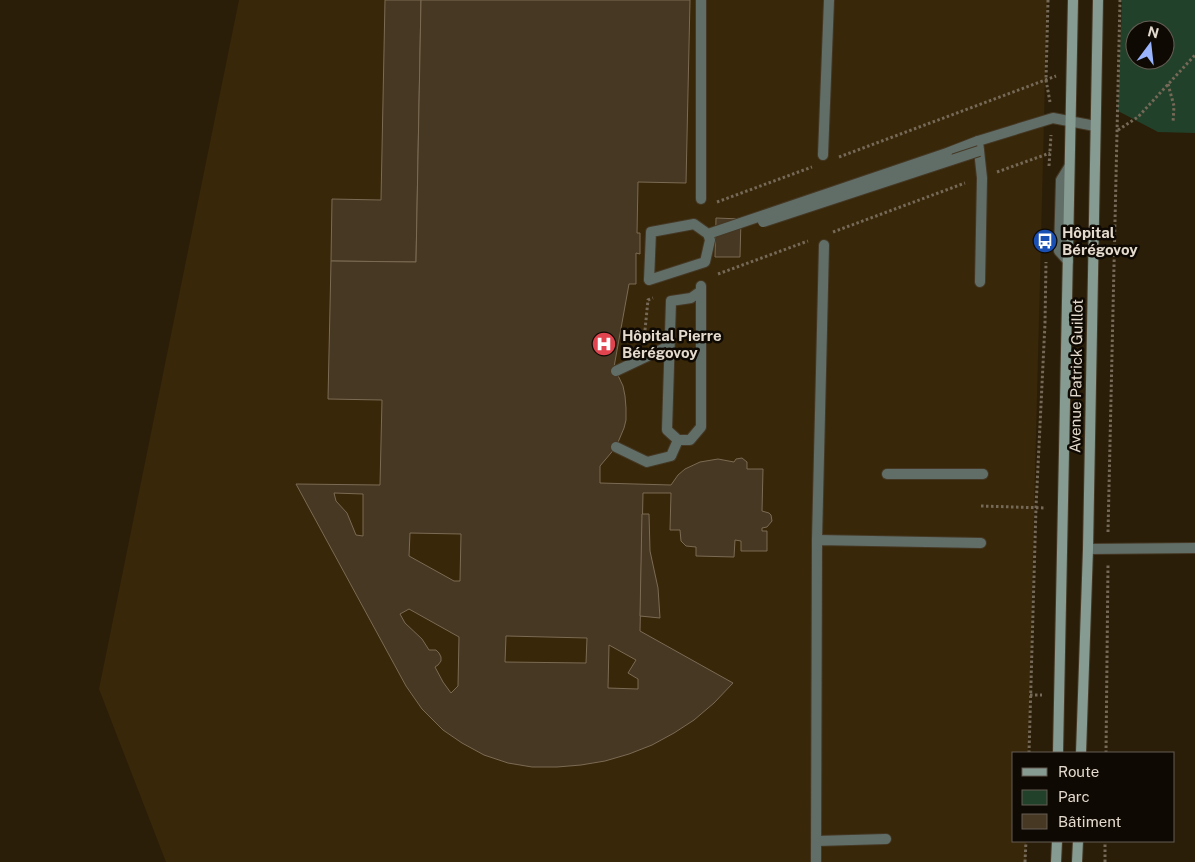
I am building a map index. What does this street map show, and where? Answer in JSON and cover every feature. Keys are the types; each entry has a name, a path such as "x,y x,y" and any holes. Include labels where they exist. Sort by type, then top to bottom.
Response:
{"street":[{"name":"Avenue Patrick Guillot","path":"1058,752 1072,0"},
{"name":"Avenue Patrick Guillot","path":"1081,752 1088,549 1098,0"},
{"path":"1056,862 1057,842"},
{"path":"1077,862 1078,842"}],"lane":[{"path":"701,0 701,199"},
{"path":"822,155 829,0"},
{"path":"709,237 979,146 1052,118 1070,120 1095,131"},
{"path":"979,146 982,178 980,282"},
{"path":"694,224 709,237 705,262 649,280 651,232 694,224"},
{"path":"816,862 817,540 824,245"},
{"path":"701,289 701,427 690,440 678,440 667,430 670,344 671,301 691,298 701,289"},
{"path":"616,371 670,344"},
{"path":"616,447 647,462 671,456 678,440"},
{"path":"887,474 983,474"},
{"path":"817,540 980,543"},
{"path":"1088,549 1195,548"},
{"path":"817,841 886,839"}],"path":[{"path":"1048,0 1046,80 1052,118 1049,170"},
{"path":"1106,752 1108,548 1120,0"},
{"path":"1097,62 1119,54"},
{"path":"1095,131 1118,130 1138,117 1195,55"},
{"path":"833,159 1071,70"},
{"path":"1168,84 1174,106 1173,123"},
{"path":"833,232 1070,146"},
{"path":"713,204 815,166"},
{"path":"713,276 815,238"},
{"path":"1028,752 1035,517 1046,255"},
{"path":"657,296 648,300 644,344 670,344"},
{"path":"1025,862 1026,842"},
{"path":"1104,862 1105,842"}],"shaded area":[{"name":"Hôpital Pierre Bérégovoy","path":"239,0 1047,0 1028,752 1012,752 1012,842 1026,842 1026,862 166,862 99,689"}],"green space":[{"path":"1122,0 1195,0 1195,133 1158,132 1118,111"}],"building":[{"path":"385,0 421,0 416,262 331,261 332,199 381,200"},
{"path":"421,0 690,0 686,183 638,182 637,233 640,233 640,254 636,253 636,284 629,284 614,367 623,386 626,420 616,447 600,466 600,483 671,485 685,469 700,462 718,459 734,462 736,459 742,458 747,462 747,469 763,469 762,511 771,515 772,521 767,527 762,528 762,531 767,531 767,551 741,551 741,541 735,540 734,557 696,556 696,547 686,546 681,541 680,530 670,530 671,493 643,493 640,631 733,683 694,720 652,745 605,761 557,767 532,767 508,763 484,755 443,730 422,709 406,686 296,484 380,485 382,400 328,399 331,261 416,262","holes":["334,493 363,494 363,536 356,535 347,513 336,501","410,533 461,534 460,581 454,581 409,556","409,609 459,637 458,686 451,693 435,667 441,661 439,653 436,650 429,650 422,639 405,623 400,614","506,636 587,638 586,663 505,662","609,645 636,660 628,673 638,679 638,689 608,688"]},
{"path":"716,218 741,219 740,257 715,257"},
{"path":"1040,236 1045,236 1045,249 1039,248"},
{"path":"642,514 649,514 650,551 658,588 660,618 640,616"}],"place":[{"name":"Hôpital Bérégovoy","path":"1045,241"},
{"name":"Hôpital Pierre Bérégovoy","path":"604,344"}]}
